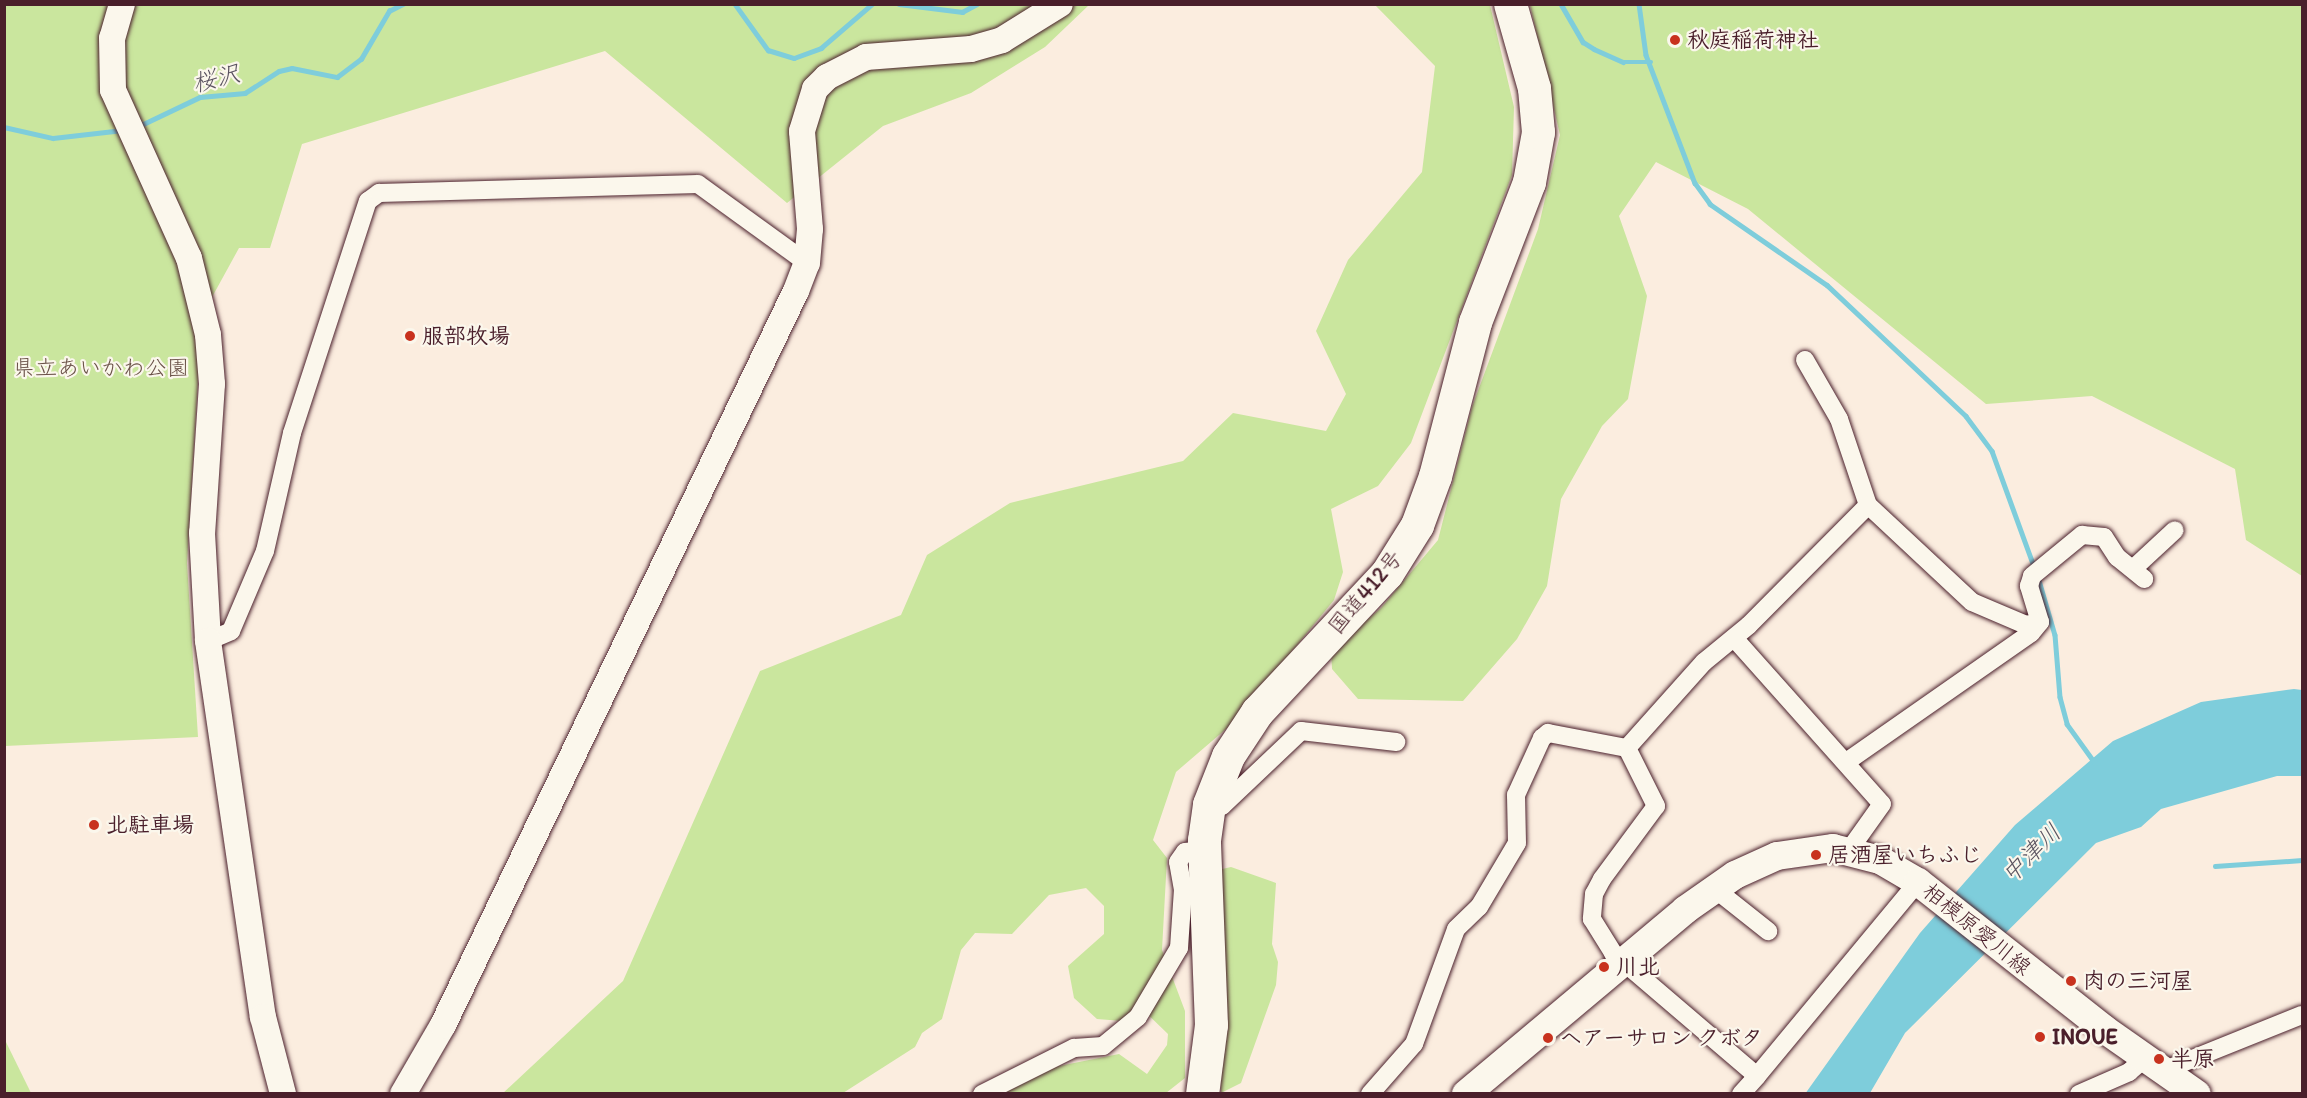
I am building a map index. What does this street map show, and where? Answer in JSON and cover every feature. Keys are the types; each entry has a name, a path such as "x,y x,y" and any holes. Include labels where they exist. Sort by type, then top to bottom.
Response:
{"highway":[{"name":"国道412号","path":"1202,1094 1211,1025 1205,850 1209,804 1228,756 1257,712 1387,573 1417,525 1435,476 1475,322 1529,182 1538,132 1534,88 1510,4"}],"main road":[{"name":"相模原愛川線","path":"1466,1094 1715,889 1777,856 1806,849 1850,849 1918,882 2152,1066"},
{"path":"2152,1066 2197,1094"}],"street":[{"path":"122,4 109,64 120,111 189,258 208,335 211,395 202,533 208,641 263,1017 283,1094"},
{"path":"403,1094 443,1025 807,263 809,218 802,131 810,99 827,77 866,57 971,49 1002,40 1060,4"},
{"path":"208,641 231,631 265,551 292,433 368,201 378,193 698,184 807,263"},
{"path":"1805,360 1839,419 1868,505 1972,602 2026,625 2040,622"},
{"path":"1627,748 1704,662 1734,638 1868,505"},
{"path":"2040,622 2029,586 2032,576 2044,562 2082,535 2099,535 2121,561 2140,573 2173,540"},
{"path":"1846,762 2031,633 2040,622"},
{"path":"1734,638 1882,804 1850,849"},
{"path":"1209,804 1222,806 1301,731 1396,742"},
{"path":"1370,1094 1414,1044 1456,929 1479,907 1517,843 1516,795 1537,746 1548,733 1627,748"},
{"path":"1627,748 1656,806 1602,879 1592,907 1599,935 1626,962 1757,1076"},
{"path":"982,1094 1074,1048 1102,1046 1138,1017 1179,948 1183,890 1178,862 1185,852 1205,850"},
{"path":"1741,1094 1918,882"},
{"path":"1715,889 1768,931"},
{"path":"2079,1094 2129,1072 2302,1015"}],"green space":[{"name":"県立あいかわ公園","path":"4,5 1089,5 1045,47 971,93 883,126 787,203 605,51 302,144 270,248 239,248 194,330 199,363 187,563 198,737 5,746"},
{"path":"1375,5 1490,5 1514,107 1512,175 1411,443 1378,486 1331,509 1343,572 1334,600 1233,723 1176,772 1153,840 1167,858 1162,950 1185,1011 1185,1078 1166,1093 994,1093 1054,1067 1119,1054 1147,1074 1167,1045 1168,1034 1138,1005 1122,1021 1097,1019 1074,998 1068,966 1104,934 1104,906 1086,888 1049,895 1012,934 975,933 961,950 942,1019 922,1033 915,1047 843,1093 502,1094 623,981 760,671 901,615 927,555 1010,503 1183,461 1233,413 1326,431 1346,394 1316,331 1348,260 1422,172 1435,66"},
{"path":"1530,5 2302,5 2302,576 2246,540 2235,469 2092,396 1986,404 1748,209 1656,162 1619,216 1647,296 1628,399 1602,426 1561,499 1547,586 1517,639 1463,701 1358,699 1332,669 1331,650 1381,608 1438,540 1472,407 1538,229 1560,135"},
{"path":"1231,867 1276,883 1272,944 1278,962 1276,985 1241,1083 1221,1093 1218,870"},
{"path":"5,1040 31,1093 5,1093"}],"water":[{"name":"中津川","path":"2294,689 2302,690 2302,776 2277,776 2161,809 2141,827 2096,843 1905,1033 1870,1093 1805,1094 1920,933 2015,825 2113,741 2201,702"}],"waterway":[{"name":"桜沢","path":"137,127 200,97 245,93 279,71 292,68 337,77 361,59 389,11 403,4"},
{"name":"桜沢","path":"438,4 478,4"},
{"name":"桜沢","path":"735,4 768,50 794,58 821,48 872,4"},
{"name":"桜沢","path":"899,4 962,12 977,4"},
{"name":"桜沢","path":"1561,4 1583,42 1623,62 1651,62"},
{"path":"1639,4 1646,55 1695,183 1710,204 1827,285 1966,416 1992,451 2035,569"},
{"name":"桜沢","path":"4,127 53,138 123,130"},
{"path":"2038,577 2055,635 2060,697 2067,724 2095,763"},
{"path":"2215,866 2302,860"}],"place":[{"name":"秋庭稲荷神社","path":"1675,40"},
{"name":"服部牧場","path":"410,336"},
{"name":"北駐車場","path":"94,825"},
{"name":"居酒屋いちふじ","path":"1816,855"},
{"name":"川北","path":"1604,967"},
{"name":"肉の三河屋","path":"2071,981"},
{"name":"INOUE","path":"2040,1037"},
{"name":"ヘアーサロン クボタ","path":"1548,1038"},
{"name":"半原","path":"2159,1059"}]}
